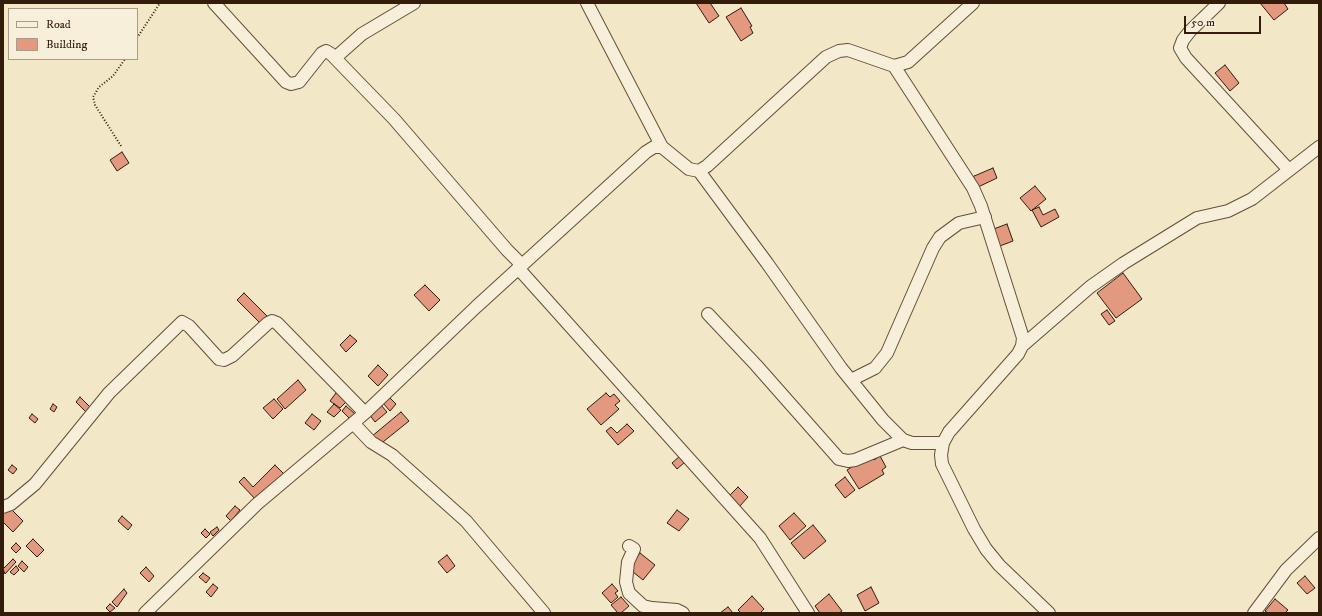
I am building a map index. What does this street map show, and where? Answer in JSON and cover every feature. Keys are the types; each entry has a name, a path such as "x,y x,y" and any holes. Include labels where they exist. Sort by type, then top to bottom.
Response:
{"street":[{"path":"214,3 286,82 291,84 299,82 317,58 326,51 335,58 385,109 520,267 760,538 808,613"},
{"path":"335,58 362,34 414,3"},
{"path":"587,3 662,147 689,169 698,171 768,263 851,380 883,420 903,440 912,443 943,443"},
{"path":"698,171 707,166 826,57 839,51 848,50 894,66 908,62 973,3"},
{"path":"1219,3 1190,31 1183,40 1180,48 1186,58 1289,170"},
{"path":"894,66 973,188 985,217 1023,338 1022,346 1018,354 949,432 943,443 941,455 942,464 974,529 999,565 1048,613"},
{"path":"145,613 257,504 365,413 520,267 646,152 654,147 662,147"},
{"path":"1022,346 1090,288 1124,263 1197,218 1228,211 1241,205 1319,147"},
{"path":"851,380 875,368 887,353 933,248 940,237 959,223 985,217"},
{"path":"708,314 756,365 839,459 848,461 856,460 903,440"},
{"path":"3,507 11,504 35,484 109,393 182,322 189,326 219,359 224,360 232,356 268,323 272,321 277,323 365,413"},
{"path":"353,423 371,442 392,456 466,521 544,613"},
{"path":"1254,613 1286,570 1319,538"},
{"path":"629,546 634,549 628,562 626,582 629,593 643,606 677,610 683,613"}],"path":[{"path":"138,36 160,3"},
{"path":"121,146 95,105 93,97 99,87 113,76 124,60"}],"building":[{"path":"696,3 710,3 719,16 709,23"},
{"path":"1260,3 1284,3 1288,9 1274,20"},
{"path":"741,8 752,26 750,27 753,33 741,41 726,17"},
{"path":"1225,65 1239,83 1230,91 1215,73"},
{"path":"122,152 129,163 117,171 110,160"},
{"path":"993,168 997,178 976,188 972,177"},
{"path":"1035,186 1046,199 1031,211 1020,198"},
{"path":"1039,207 1043,215 1055,209 1059,217 1041,227 1032,210"},
{"path":"1007,224 1013,241 997,247 991,230"},
{"path":"1123,273 1142,299 1116,318 1097,293"},
{"path":"425,285 440,300 429,311 414,295"},
{"path":"244,293 269,318 262,325 237,300"},
{"path":"1107,310 1115,321 1109,325 1101,314"},
{"path":"350,335 357,341 346,352 340,345"},
{"path":"378,365 388,375 378,386 368,376"},
{"path":"298,380 306,390 285,409 277,399"},
{"path":"336,393 349,399 340,408 330,401"},
{"path":"606,393 610,397 614,394 620,401 615,405 619,409 601,425 587,409"},
{"path":"388,396 396,404 390,411 382,402"},
{"path":"80,397 90,407 86,412 76,402"},
{"path":"274,399 283,409 273,419 263,408"},
{"path":"53,404 57,407 54,412 50,409"},
{"path":"334,404 341,410 334,417 327,412"},
{"path":"380,404 387,412 375,422 369,414"},
{"path":"346,406 355,414 350,419 342,411"},
{"path":"401,412 409,421 378,446 371,437"},
{"path":"32,414 38,419 35,423 29,418"},
{"path":"312,414 321,421 314,430 305,423"},
{"path":"627,424 634,431 618,445 606,431 611,427 617,433"},
{"path":"871,455 874,460 880,456 886,467 882,470 884,474 859,489 847,470"},
{"path":"680,456 685,462 677,469 672,463"},
{"path":"12,465 17,469 13,474 8,470"},
{"path":"275,465 285,475 258,502 239,482 244,477 253,487"},
{"path":"845,477 855,490 845,498 835,485"},
{"path":"738,487 748,497 739,507 728,497"},
{"path":"8,506 23,521 13,532 3,522 3,511"},
{"path":"235,506 240,510 231,521 226,516"},
{"path":"677,510 689,519 679,531 667,523"},
{"path":"794,513 806,526 790,540 779,526"},
{"path":"122,516 132,525 128,530 118,521"},
{"path":"813,525 826,541 804,559 791,543"},
{"path":"217,527 219,530 213,536 210,532"},
{"path":"205,529 210,534 206,538 201,533"},
{"path":"33,539 44,550 37,557 26,546"},
{"path":"16,543 21,548 16,553 11,548"},
{"path":"640,553 655,565 643,580 628,568"},
{"path":"447,555 455,566 447,573 438,562"},
{"path":"13,559 16,562 5,574 3,569"},
{"path":"22,561 28,567 24,572 18,566"},
{"path":"16,566 19,570 14,575 10,572"},
{"path":"146,567 154,576 149,582 140,573"},
{"path":"203,573 210,578 206,583 199,577"},
{"path":"1305,576 1315,588 1307,594 1297,583"},
{"path":"213,584 218,588 211,597 206,592"},
{"path":"612,584 618,591 615,593 618,597 611,603 602,593"},
{"path":"871,587 879,603 865,611 857,595"},
{"path":"124,589 127,593 117,607 112,602"},
{"path":"829,594 842,611 839,613 820,613 815,606"},
{"path":"752,596 764,609 760,613 741,613 738,610"},
{"path":"621,597 629,606 621,613 618,613 611,605"},
{"path":"1275,599 1288,610 1285,613 1268,613 1265,611"},
{"path":"110,604 115,608 110,612 106,608"},
{"path":"728,607 733,613 720,613"}]}
